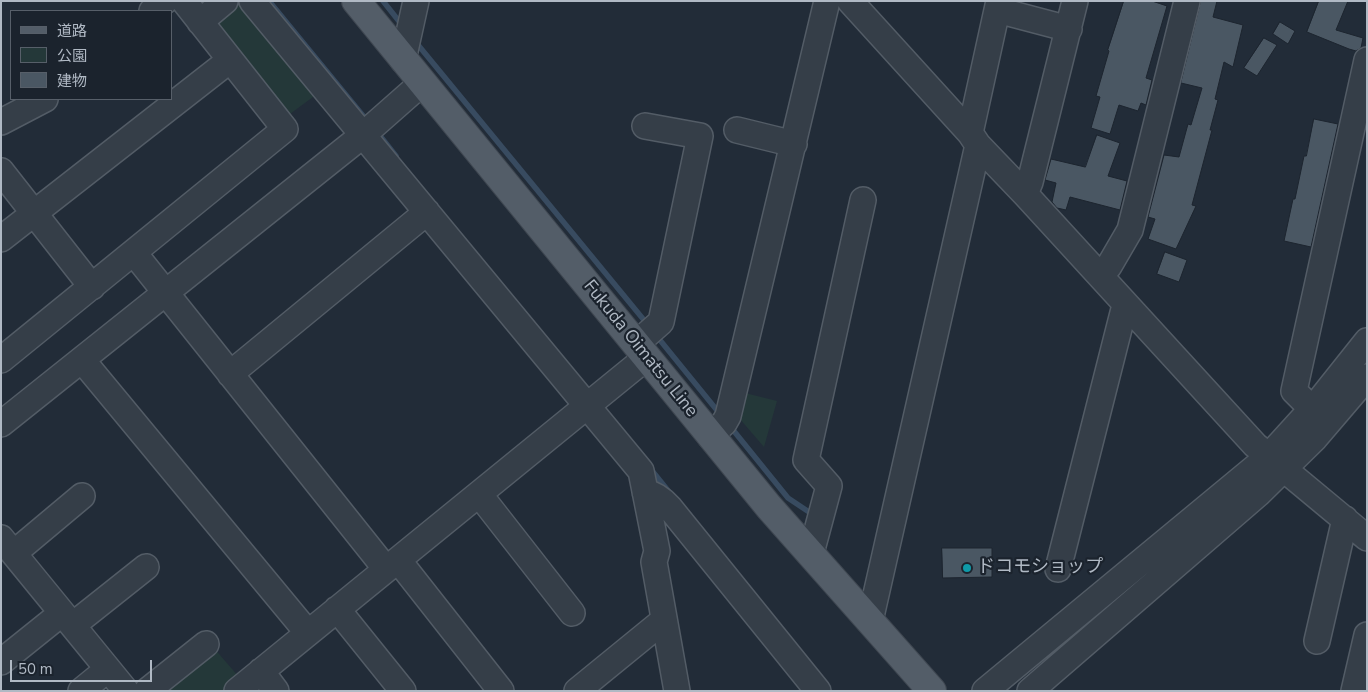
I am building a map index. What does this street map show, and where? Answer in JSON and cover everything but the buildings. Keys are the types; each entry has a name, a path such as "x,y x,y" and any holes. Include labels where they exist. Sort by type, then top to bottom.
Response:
{"main road":[{"name":"Fukuda Oimatsu Line","path":"356,1 407,42 422,83 721,425 769,507 932,691"}],"street":[{"path":"153,10 164,1"},
{"path":"1,360 285,130 184,1"},
{"path":"200,22 225,1"},
{"path":"252,1 369,130 427,212 641,471 653,495 818,691"},
{"path":"407,42 416,1"},
{"path":"721,425 794,144 827,1"},
{"path":"850,1 1104,272 1125,304 1255,445 1367,538"},
{"path":"1027,188 1075,1"},
{"path":"1104,272 1130,230 1186,1"},
{"path":"870,621 998,5 1069,29"},
{"path":"1,239 230,60"},
{"path":"1312,409 1294,391 1362,112 1367,60"},
{"path":"1,424 369,130 422,83"},
{"path":"6,112 42,100"},
{"path":"237,691 588,406 661,322 700,136 645,126"},
{"path":"737,130 794,144"},
{"path":"1,171 92,286"},
{"path":"811,553 829,486 806,460 863,200"},
{"path":"230,374 427,212"},
{"path":"134,253 230,374 500,691"},
{"path":"1058,569 1125,304"},
{"path":"1030,691 1258,494 1312,409 1367,341"},
{"path":"82,360 308,633"},
{"path":"985,691 1277,463 1315,438 1367,377"},
{"path":"478,494 572,613"},
{"path":"653,495 657,551 654,562 676,690"},
{"path":"82,496 8,545 126,691"},
{"path":"1317,641 1345,519"},
{"path":"1,662 146,567"},
{"path":"337,609 404,691"},
{"path":"577,691 664,620"},
{"path":"1354,691 1367,636"},
{"path":"147,691 206,644"},
{"path":"81,691 108,669"},
{"path":"261,671 276,691"}],"green space":[{"path":"239,1 317,94 290,114 218,30 219,16"},
{"path":"745,393 777,401 764,447 739,418"},
{"path":"213,647 239,677 222,691 158,691"}],"waterway":[{"path":"269,1 369,123"},
{"path":"383,1 402,25"},
{"path":"414,40 648,325"},
{"path":"377,132 396,156"},
{"path":"655,334 720,414"},
{"path":"729,425 788,498 809,512"},
{"path":"649,467 670,493"}],"place":[{"name":"ドコモショップ","path":"967,568"}]}
